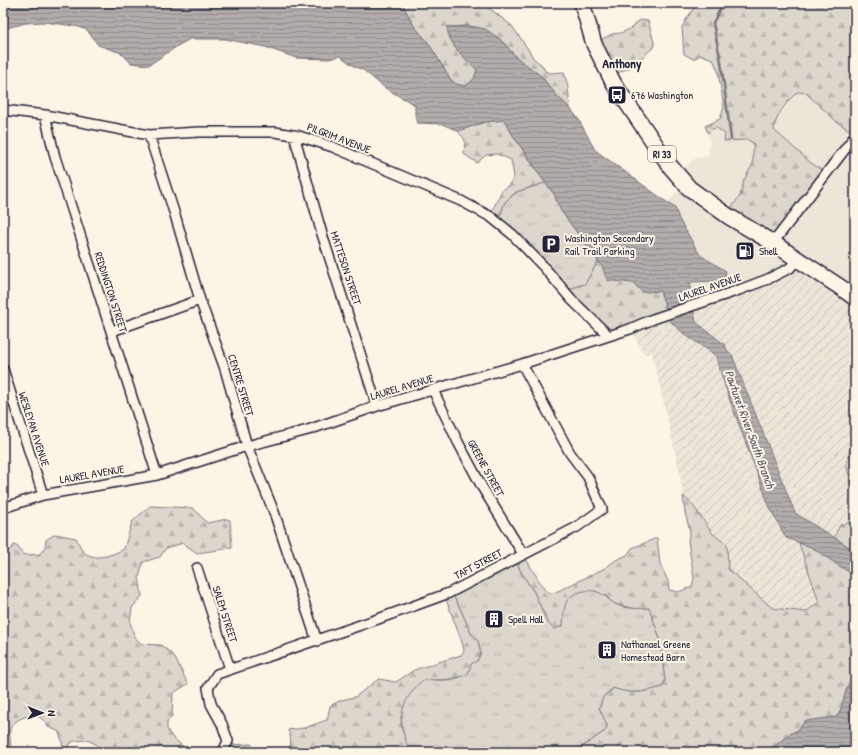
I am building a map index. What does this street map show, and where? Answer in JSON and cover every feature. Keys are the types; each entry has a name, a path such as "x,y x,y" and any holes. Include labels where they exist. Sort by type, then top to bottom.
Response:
{"main road":[{"name":"RI 33","path":"582,3 594,44 614,84 670,166 689,188 728,216 773,243 855,298"}],"street":[{"name":"PILGRIM AVENUE","path":"3,110 45,115 149,135 199,132 275,132 294,135 332,147 461,201 491,217 512,234 543,266 572,300 608,335"},
{"name":"REDDINGTON STREET","path":"45,115 55,157 66,193 112,331 121,365 157,475"},
{"name":"CENTRE STREET","path":"149,135 175,215 200,300 225,369 248,446 274,512 317,641"},
{"name":"MATTESON STREET","path":"294,135 322,234 377,406"},
{"path":"773,243 855,136"},
{"name":"LAUREL AVENUE","path":"3,508 43,495 157,475 248,446 308,430 377,406 522,364 630,329 653,319 768,279 790,268 797,259"},
{"path":"112,331 200,300"},
{"name":"TAFT STREET","path":"223,752 228,741 222,724 211,704 208,688 217,674 317,641 449,593 577,527 602,509 588,477 570,453 522,364"},
{"name":"WESLEYAN AVENUE","path":"3,369 6,392 43,495"},
{"name":"GREENE STREET","path":"433,390 482,487 523,554"},
{"name":"SALEM STREET","path":"197,568 230,669"}],"shaded area":[{"path":"797,92 806,93 837,122 855,134 855,298 802,265 745,289 693,303 690,291 691,282 715,281 725,272 700,255 679,219 675,208 668,202 685,184 678,174 694,159 708,156 710,141 708,133 717,128 725,134 725,141 748,140 753,143 753,164 744,180 740,196 727,213 826,173 811,163 774,130 775,122"},
{"path":"802,265 855,298 855,434 846,464 855,497 855,503 852,507 854,516 852,522 840,525 834,537 795,513 732,355 728,352 725,345 696,322 694,305 745,289"},
{"path":"668,314 684,334 715,355 729,398 770,508 786,538 799,543 819,602 807,612 772,608 728,569 727,545 712,533 692,504 683,496 680,473 652,353 645,354 642,352 632,331"}],"green space":[{"path":"402,3 483,3 512,26 533,58 542,65 545,71 550,73 564,72 568,87 570,108 558,97 541,76 517,58 501,40 485,29 469,26 447,27 455,48 477,70 474,79 466,86 456,84 451,80 427,41 414,26"},
{"path":"695,3 855,3 855,134 837,122 806,93 797,92 779,114 774,130 811,163 826,173 776,242 727,213 740,196 744,180 753,164 753,143 748,140 724,141 725,134 717,128 712,129 708,133 705,126 720,119 724,107 718,71 713,59 701,55 693,59 684,54 682,27 696,5"},
{"path":"640,20 648,21 655,46 631,67 613,75 595,43 612,34 621,33 630,29"},
{"path":"504,120 545,183 516,192 505,202 498,222 490,215 502,190 509,186 514,176 511,160 497,154 486,155 477,163 464,154 465,140 458,131 485,122"},
{"path":"545,183 554,194 561,211 598,261 585,284 565,290 498,222 505,202 517,192"},
{"path":"598,261 602,266 608,280 633,283 642,292 660,291 668,314 611,334 565,290 585,284"},
{"path":"855,434 855,497 846,464"},
{"path":"683,496 692,504 712,533 727,545 728,569 772,608 806,612 819,602 799,543 811,547 855,576 855,675 851,679 840,712 837,717 805,721 798,730 788,735 774,747 772,752 575,752 606,730 607,725 599,708 603,697 614,688 627,692 638,692 662,687 665,681 659,636 649,608 637,609 614,604 605,595 564,617 563,626 554,629 547,622 534,592 521,573 515,557 523,554 544,589 550,593 556,592 605,568 616,560 627,555 632,548 657,538 660,564 668,581 669,590 678,592 692,587 694,578 688,541 690,531 685,513"},
{"path":"855,503 855,551 834,537 840,525 852,522 854,516 852,507"},
{"path":"150,506 193,508 207,523 227,519 230,520 232,548 197,553 183,543 166,548 160,557 143,562 139,577 142,596 132,608 130,622 135,638 142,644 161,645 174,656 188,684 173,693 172,716 167,722 167,729 172,737 185,748 186,752 101,752 96,744 87,740 74,741 63,752 62,740 58,731 48,727 42,719 37,716 21,718 14,723 10,729 11,748 3,751 3,555 14,545 18,547 22,554 40,554 45,547 46,540 55,534 76,538 82,550 86,554 103,557 114,554 124,549 132,522"},
{"path":"515,557 521,573 534,592 547,622 554,629 563,626 564,610 567,601 573,595 582,591 596,591 619,606 627,608 649,608 659,636 665,681 662,687 638,692 626,692 613,688 603,697 599,708 607,725 606,730 575,752 410,752 402,729 402,714 407,699 412,692 418,684 424,681 451,679 468,674 471,664 477,661 481,653 478,641 471,633 451,591"},
{"path":"451,591 471,633 478,641 481,653 477,661 471,665 469,674 452,679 425,680 401,716 402,729 410,752 288,752 291,741 288,730 304,728 327,720 330,706 341,700 355,697 379,679 396,682 414,670 461,655 464,651 462,642 444,594"},
{"path":"251,744 256,752 224,752 227,745"}],"water":[{"name":"Pawtuxet River South Branch","path":"3,3 402,3 414,26 427,41 451,80 456,84 466,86 474,79 477,70 454,46 448,34 447,27 469,26 485,29 501,40 517,58 541,76 579,120 595,150 675,208 679,219 700,255 726,271 725,278 715,281 691,282 690,291 696,322 725,345 728,352 732,355 795,513 855,551 855,576 811,547 786,538 770,508 729,398 715,355 684,334 671,322 660,291 642,292 633,283 607,280 602,266 561,211 554,194 514,137 504,120 485,122 458,131 442,124 417,123 415,105 385,88 363,70 354,66 340,56 329,59 296,58 265,47 225,39 190,39 149,65 131,63 121,53 98,45 87,30 75,26 44,22 26,23 3,29"},
{"path":"855,675 855,749 853,752 772,752 774,747 788,735 798,730 805,721 837,717 842,707 851,679"}],"waterway":[{"path":"723,3 713,23 721,62 731,139"}],"place":[{"name":"676 Washington","path":"617,95"},
{"name":"Washington Secondary Rail Trail Parking","path":"551,244"},
{"name":"Shell","path":"745,251"},
{"name":"Spell Hall","path":"494,619"},
{"name":"Nathanael Greene Homestead Barn","path":"607,650"}],"district":[{"name":"Anthony","path":"622,63"}]}
